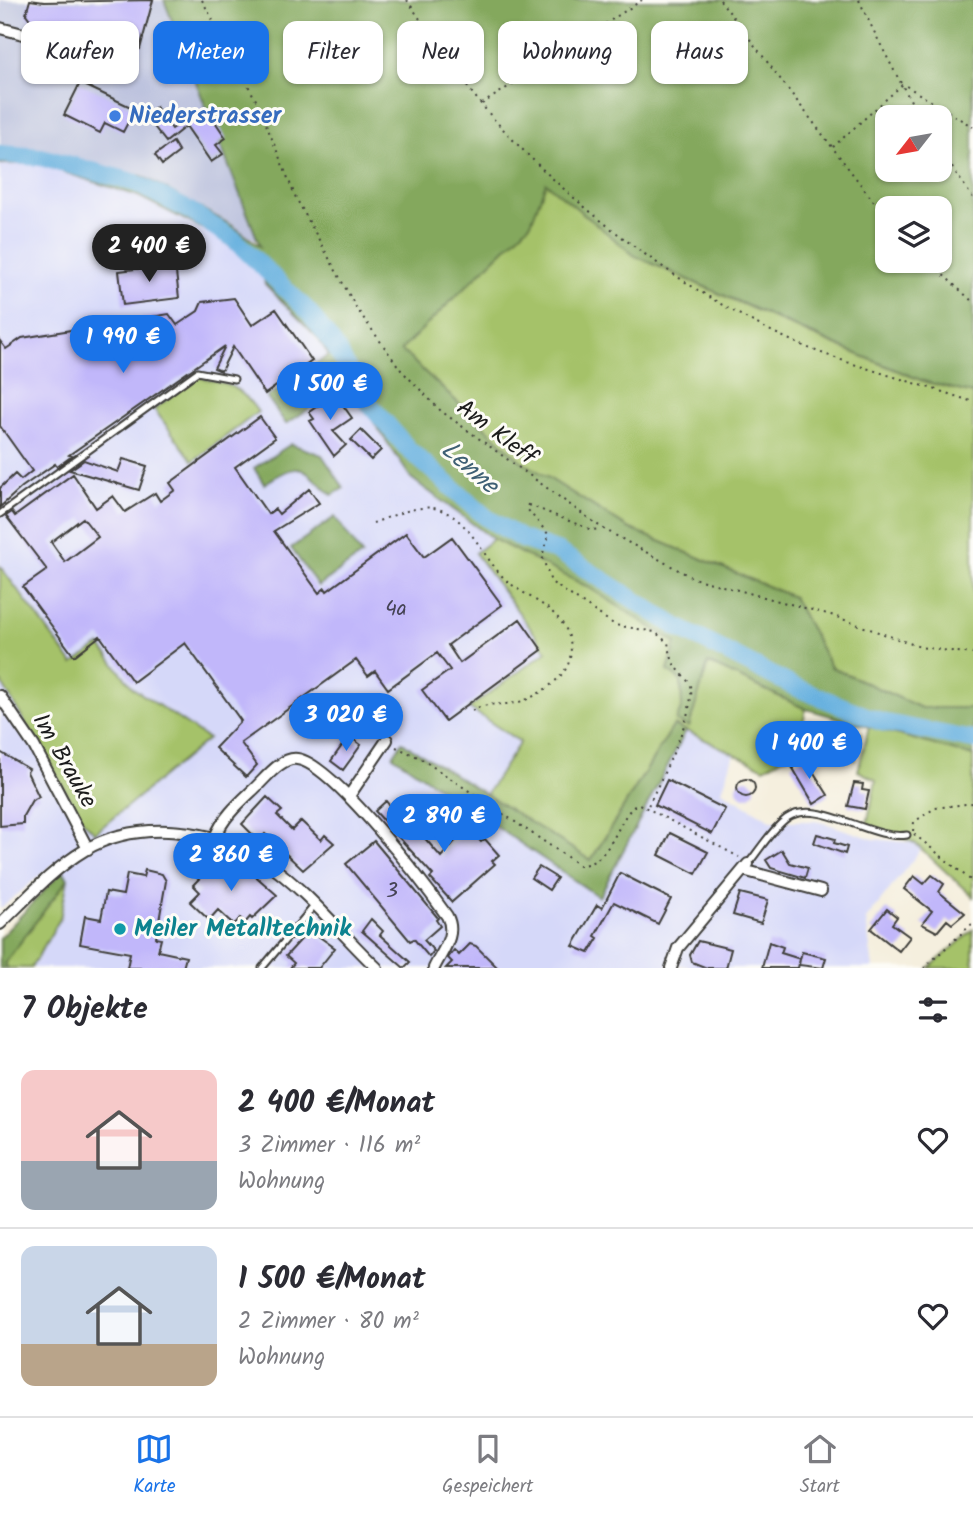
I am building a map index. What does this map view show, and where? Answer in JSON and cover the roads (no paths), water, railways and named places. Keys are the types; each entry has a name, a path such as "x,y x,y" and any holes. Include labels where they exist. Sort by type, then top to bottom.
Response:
{"street":[{"path":"0,28 21,34"},
{"name":"Im Brauke","path":"0,696 45,765 88,849"},
{"path":"349,796 386,742"},
{"path":"215,838 219,827 236,806 278,767 292,759 304,761 349,796 440,905 452,925 451,935 434,968"},
{"path":"0,924 55,872 88,849 115,839 157,832 215,838 264,861 377,968"},
{"path":"671,968 678,948 745,867 821,891"}],"lane":[{"path":"0,514 197,372 234,379"},
{"path":"745,867 785,820 801,813 819,814 880,835 910,834"},
{"path":"262,968 314,906"}],"waterway":[{"name":"Lenne","path":"0,154 41,157 136,183 190,211 235,240 308,311 336,348 364,398 409,450 487,518 522,539 559,552 677,627 795,687 881,722 973,740"}],"place":[{"name":"Niederstrasser","path":"115,116"},
{"name":"Meiler Metalltechnik","path":"120,929"}]}
